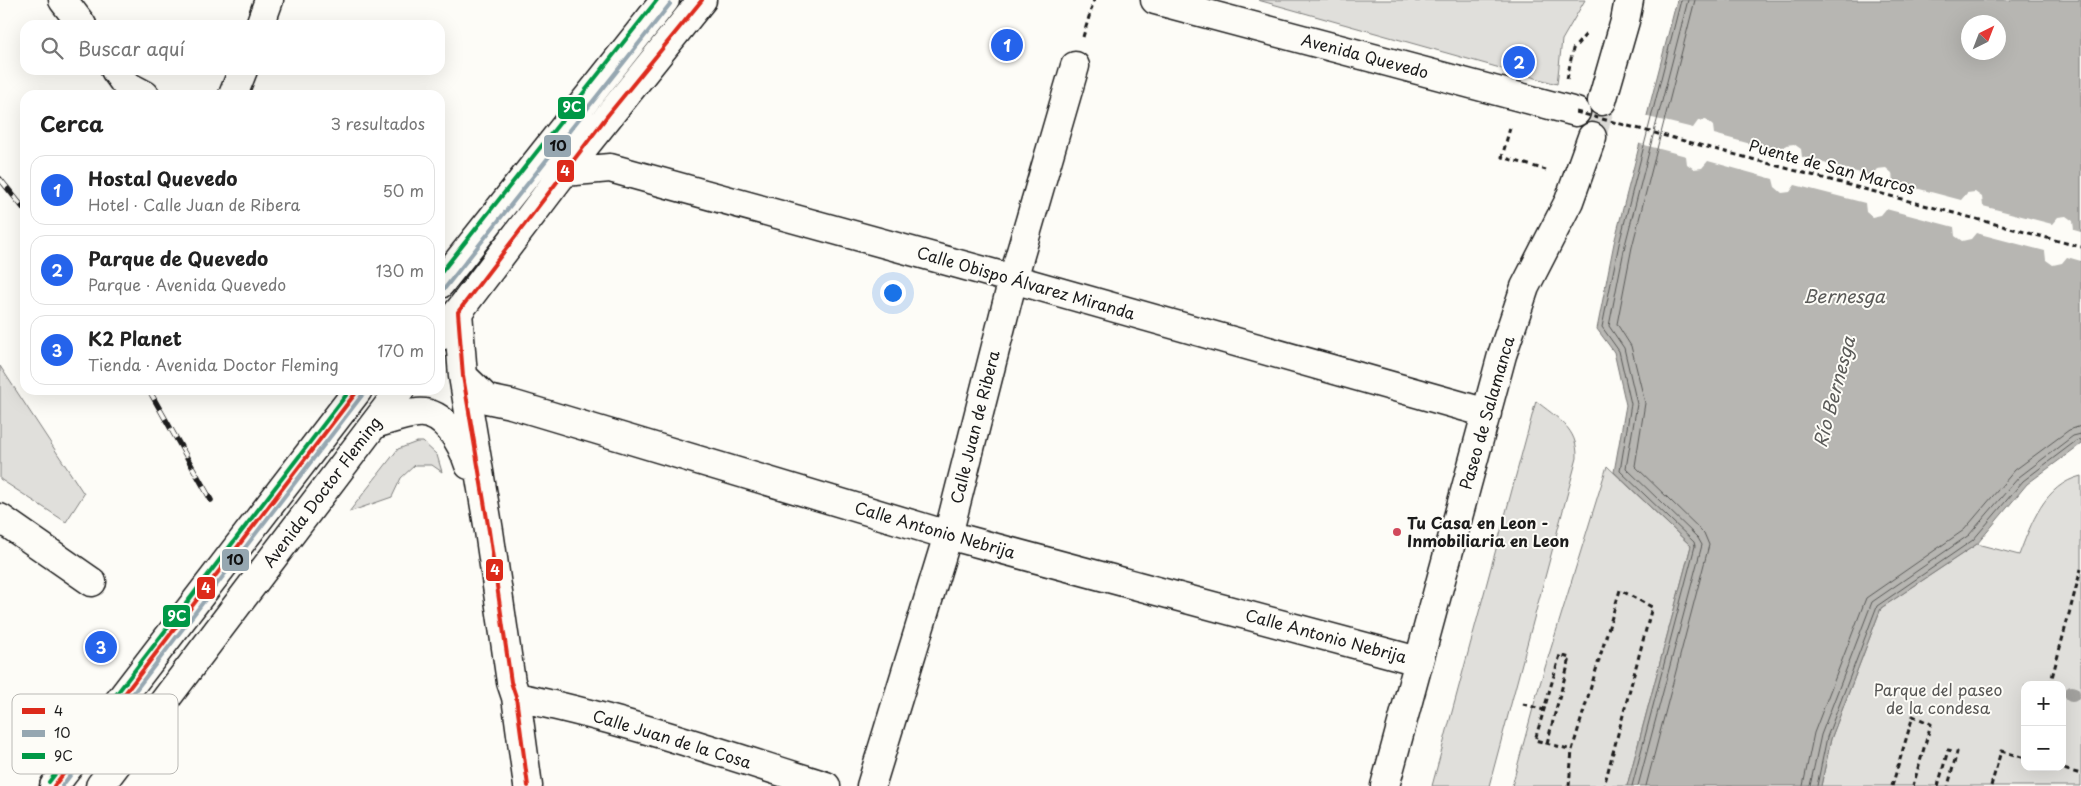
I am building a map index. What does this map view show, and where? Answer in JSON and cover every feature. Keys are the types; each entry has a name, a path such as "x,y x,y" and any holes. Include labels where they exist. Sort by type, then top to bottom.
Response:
{"street":[{"path":"63,0 78,20"},
{"path":"262,20 269,0"},
{"path":"445,278 665,0"},
{"path":"445,329 564,172 702,0"},
{"name":"Avenida Quevedo","path":"1154,0 1569,110"},
{"path":"1602,101 1625,21 1629,0"},
{"name":"Calle Juan de Ribera","path":"871,786 948,534 1013,279 1075,66"},
{"path":"119,75 126,85 136,90"},
{"path":"235,90 241,75"},
{"name":"Paseo de Salamanca","path":"1384,786 1502,354 1525,288 1569,201 1592,137"},
{"name":"Calle Obispo Álvarez Miranda","path":"564,172 610,168 1013,279 1487,413"},
{"path":"458,312 464,376 511,682 516,697 528,786"},
{"name":"Calle Antonio Nebrija","path":"464,376 487,399 948,534 1418,661"},
{"name":"Avenida Doctor Fleming","path":"125,694 354,395"},
{"name":"Avenida Doctor Fleming","path":"170,694 396,395"},
{"path":"375,424 419,412 434,417 451,428 467,458 485,508"},
{"path":"0,518 92,582"},
{"name":"Calle Juan de la Cosa","path":"516,697 554,705 652,732 826,786"},
{"name":"Avenida Doctor Fleming","path":"54,786 63,774"},
{"name":"Avenida Doctor Fleming","path":"100,786 109,774"}],"path":[{"path":"1075,66 1094,0"},
{"path":"1415,0 1422,0"},
{"path":"1569,110 1573,49 1590,29"},
{"path":"1518,97 1502,157 1555,173"},
{"name":"Puente de San Marcos","path":"1569,110 2081,247"},
{"path":"2051,681 2081,569"},
{"path":"1569,786 1572,750 1620,590 1652,607 1604,786"},
{"path":"1547,743 1570,658 1560,656 1535,740 1572,750"},
{"path":"1522,704 1544,710"},
{"path":"1892,786 1913,716 1931,724 1913,786"},
{"path":"1938,786 1948,750 1957,752 1948,786"},
{"path":"1992,786 2001,751 2021,757"},
{"path":"2066,770 2081,774"}],"green space":[{"path":"1258,0 1585,0 1562,40 1557,84"},
{"path":"0,366 84,494 66,522 0,479"},
{"path":"1536,401 1570,431 1574,439 1577,458 1489,786 1432,786"},
{"path":"417,442 423,442 437,455 442,472 432,465 415,465 401,478 392,497 349,512 398,449"},
{"path":"1607,466 1691,546 1627,786 1512,786 1536,697"},
{"name":"Parque del paseo de la condesa","path":"2081,476 2081,786 1821,786 1831,739 1881,608 1977,544 2019,555 2034,519 2048,497 2057,488"}],"water":[{"name":"Bernesga","path":"1677,0 2081,0 2081,444 2027,484 1977,544 1881,608 1831,739 1821,786 1627,786 1691,546 1614,472 1626,405 1614,352 1597,329 1614,243"}],"pier":[{"path":"1644,116 1693,128 1698,121 1706,120 1713,126 1714,134 1780,152 1786,145 1794,144 1801,149 1802,157 1871,176 1877,169 1886,168 1892,173 1893,182 1961,200 1967,193 1975,192 1982,197 1983,206 2052,224 2058,217 2066,216 2073,221 2074,230 2081,232 2081,261 2067,257 2062,263 2053,265 2046,260 2045,251 1976,233 1971,239 1962,241 1955,236 1954,227 1886,209 1881,215 1872,217 1866,212 1865,203 1795,185 1790,192 1782,193 1775,187 1773,179 1708,161 1702,168 1694,169 1687,164 1686,156 1637,143"}],"tunnel":[{"path":"1592,137 1602,101"}],"railway":[{"path":"0,179 20,204"},
{"path":"152,395 211,500"}],"transit line":[{"name":"9C","path":"445,268 657,0"},
{"name":"4","path":"528,786 516,697 511,682 489,531 463,376 458,312 608,115 702,0"},
{"name":"10","path":"445,288 670,4"},
{"name":"9C","path":"117,694 346,395"},
{"name":"4","path":"125,694 354,395"},
{"name":"10","path":"133,694 362,395"},
{"name":"9C","path":"49,782 55,774"},
{"name":"4","path":"54,786 63,774"},
{"name":"10","path":"62,786 71,774"}],"place":[{"name":"Hostal Quevedo","path":"1007,45"},
{"name":"Parque de Quevedo","path":"1519,62"},
{"name":"Tu Casa en Leon - Inmobiliaria en Leon","path":"1397,532"},
{"name":"K2 Planet","path":"101,647"}],"water label":[{"name":"Río Bernesga","path":"1835,392"}]}
